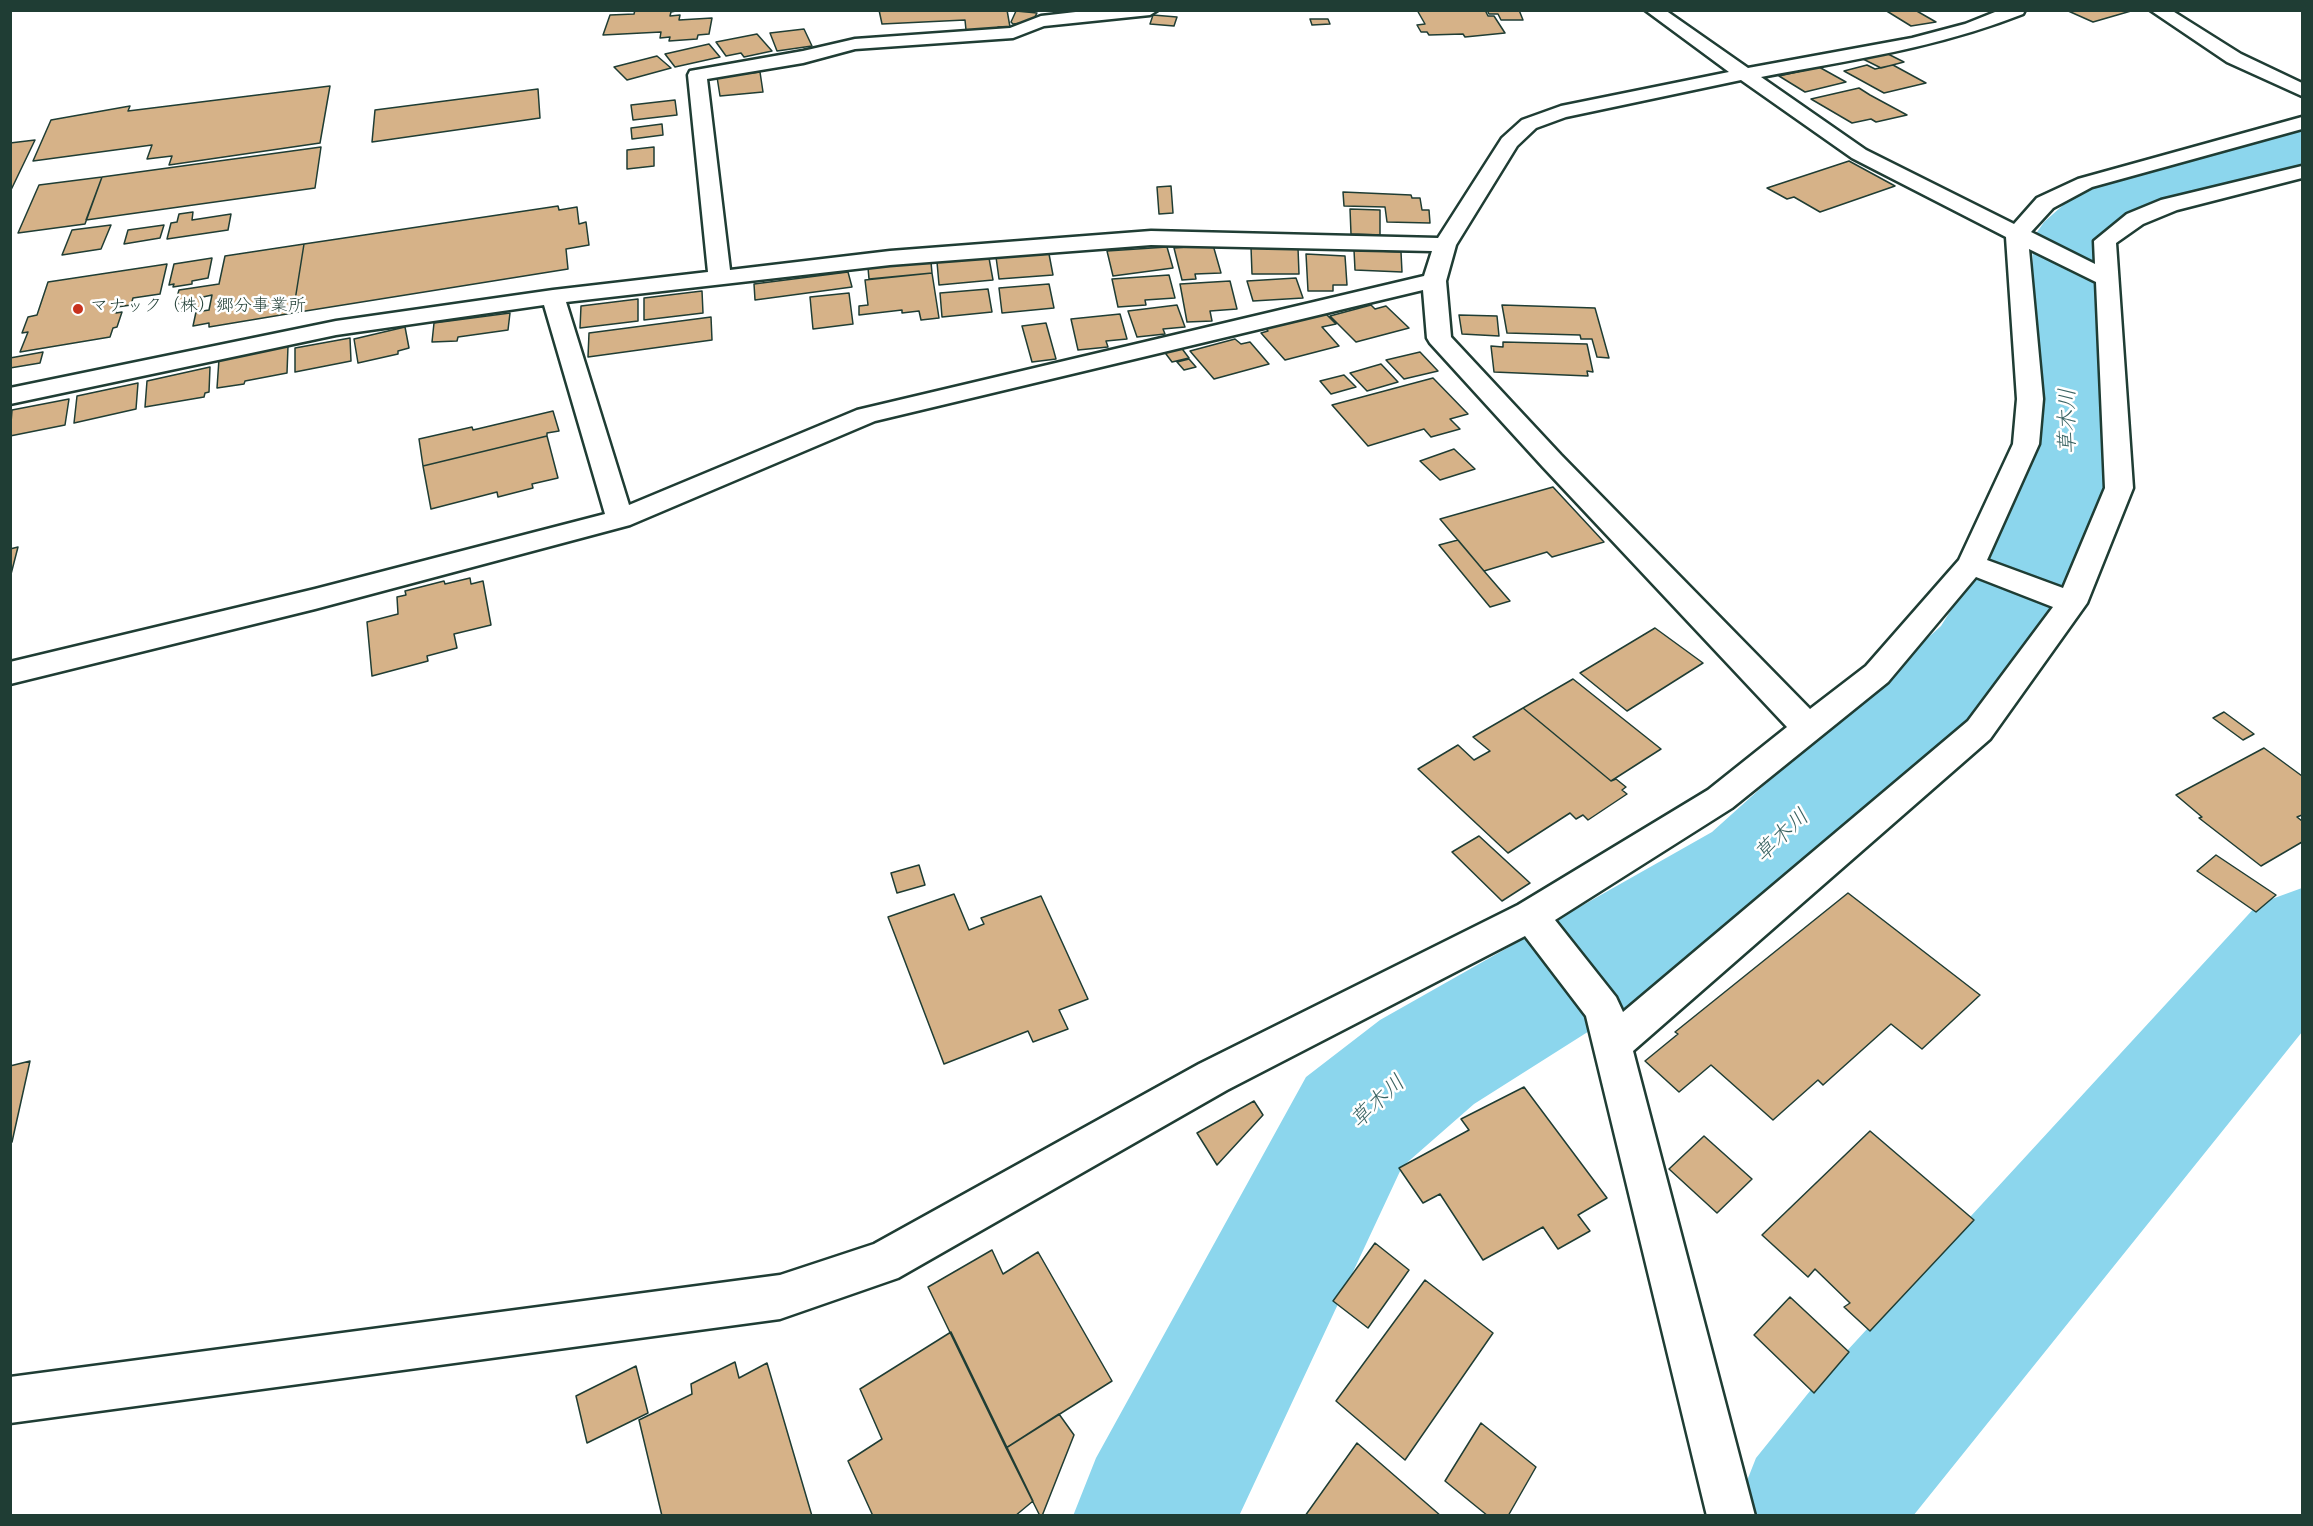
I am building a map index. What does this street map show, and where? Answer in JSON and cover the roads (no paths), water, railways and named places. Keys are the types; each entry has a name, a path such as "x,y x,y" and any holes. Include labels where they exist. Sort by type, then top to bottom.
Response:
{"street":[{"path":"720,278 697,75 803,57 855,44 1013,33 1041,21 1150,10"},
{"path":"1653,10 1859,154 2095,273"},
{"path":"1808,728 1552,461 1439,338 1434,281 1445,245 1509,142 1529,124 1561,112 1744,74 1912,43 1971,28 2017,10"},
{"path":"2158,10 2234,58 2302,90"},
{"path":"10,1400 780,1297 883,1263 1213,1077 1540,926 1719,799 1877,674 1980,568 2026,444 2030,399 2023,237 2045,203 2085,183 2302,123"},
{"path":"1608,1027 1979,730 2061,599 2119,488 2095,273 2105,241 2135,219 2169,205 2302,171"},
{"path":"10,396 336,328 553,297 890,258 1151,238 1445,245"},
{"path":"10,673 315,599 620,519 866,415 1434,281"},
{"path":"553,297 620,519"},
{"path":"1980,568 2061,599"},
{"path":"1540,926 1608,1027 1731,1515"}],"waterway":[{"name":"草木川","path":"1154,1516 1354,1122 1427,1062 1754,866 1978,652 2032,557 2072,463 2070,238 2097,213 2151,189 2302,146"},
{"path":"1814,1516 1866,1447 2302,941"}],"place":[{"name":"マナック（株）郷分事業所","path":"78,309"}]}
